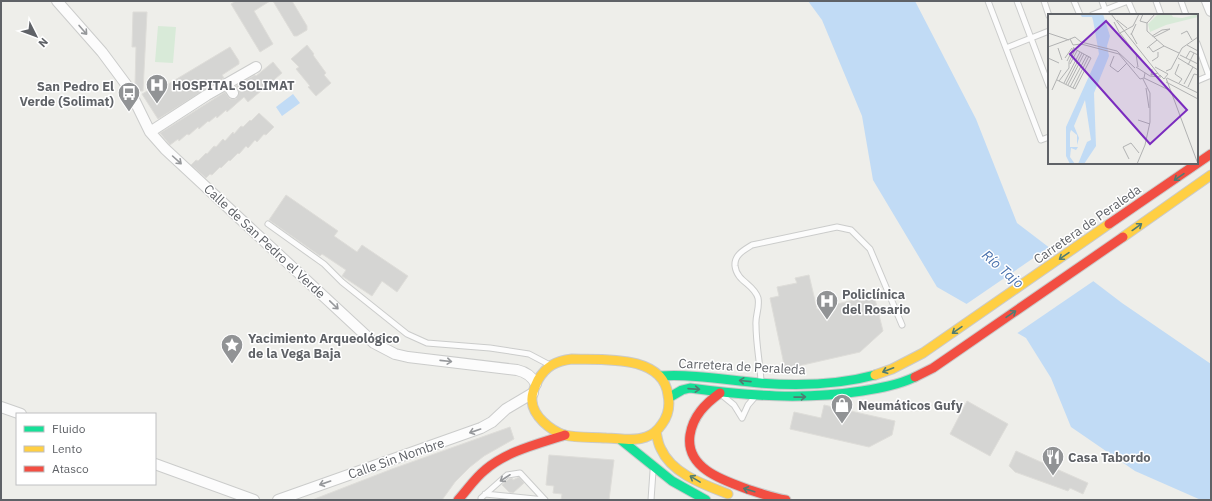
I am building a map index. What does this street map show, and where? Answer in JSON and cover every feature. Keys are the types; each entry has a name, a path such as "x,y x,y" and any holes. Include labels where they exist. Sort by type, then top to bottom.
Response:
{"main road":[{"name":"Carretera de Peraleda","path":"1198,163 1211,154"},
{"name":"Carretera de Peraleda","path":"660,376 679,374 762,383 791,384 826,382 868,376 897,367 923,353 1197,164"},
{"name":"Carretera de Peraleda","path":"550,365 572,359 627,362 643,365 655,371 660,376 668,388 670,397 682,390 690,388 755,397 810,397 846,394 892,386 914,378 933,368 1211,175"},
{"path":"550,365 541,376 534,389 532,402 545,422 557,433 621,440 642,438 656,431 666,419 670,404 670,397"},
{"path":"720,393 702,408 693,424 690,441 692,452 697,462 710,473 726,482 786,500"},
{"path":"529,447 540,437 545,422"},
{"path":"656,431 661,451 665,457 678,468 704,484 738,498"},
{"path":"460,499 478,476 490,466 505,457 529,447 565,435"},
{"path":"621,440 679,486 706,500"}],"street":[{"name":"Calle de San Pedro el Verde","path":"57,1 102,52 128,87 150,132 165,149 374,343 394,354 408,357 490,365 517,370 530,376 534,389"},
{"path":"1207,1 1211,11"},
{"path":"150,132 256,67"},
{"path":"227,84 233,93"},
{"name":"Calle Sin Nombre","path":"279,499 481,428 492,422 506,409 534,389"},
{"path":"1,407 18,413"},
{"path":"156,464 254,500"}],"lane":[{"path":"988,1 1041,140 1048,137"},
{"path":"1016,1 1048,83"},
{"path":"1044,1 1048,14"},
{"path":"1074,1 1080,14"},
{"path":"1102,1 1106,12 1128,1 1134,14"},
{"path":"1156,1 1161,14"},
{"path":"1181,1 1186,14"},
{"path":"1006,48 1048,31"},
{"path":"1198,46 1210,76 1198,81"},
{"path":"268,224 324,264 342,282 407,334 427,343 490,348 529,354 550,365"},
{"path":"762,383 755,325 759,307 757,296 750,286 739,277 735,265 736,258 741,252 752,245 837,227 851,230 870,249 902,325"},
{"path":"720,393 734,405 742,418 748,405 755,397"},
{"path":"651,500 653,466"},
{"path":"481,500 485,494 507,475 520,473 545,500"},
{"path":"485,494 545,500"}],"green space":[{"path":"158,26 176,27 173,63 155,62"}],"water":[{"name":"Río Tajo","path":"808,1 915,1 976,119 1017,223 1122,303 1211,364 1211,500 1201,500 1135,471 1071,427 1051,378 1026,338 937,287 873,180 862,116 822,20"},
{"path":"293,94 300,103 282,116 276,107"}],"pier":[{"path":"1051,246 1095,280 1016,334 965,305"}],"building":[{"path":"236,1 270,1 254,11 273,44 260,52 231,4"},
{"path":"273,1 292,1 307,26 307,30 297,36 294,36"},
{"path":"133,12 147,12 143,91 137,91 135,86 136,47 132,47"},
{"path":"307,45 326,73 324,75 331,83 316,96 296,69 299,67 291,59"},
{"path":"230,47 239,61 239,64 222,75 224,78 158,119 142,94 158,85 160,89"},
{"path":"273,62 282,73 248,102 244,97 227,112 226,110 217,118 216,116 199,129 198,127 189,135 187,134 179,141 178,139 170,145 160,133 225,92 230,99 236,99 239,93 236,86 255,75 256,76"},
{"path":"259,113 274,127 266,135 264,134 257,142 255,140 248,148 246,146 239,154 238,153 230,161 229,160 221,168 220,167 212,175 210,174 206,178 191,165 196,160 198,161 206,153 207,154 214,146 216,147 223,139 225,141 233,132 234,134 241,126 243,127"},
{"path":"286,195 338,231 334,236 357,252 362,245 408,276 397,292 382,281 372,296 342,276 346,270 322,254 320,256 269,220"},
{"name":"Policlínica del Rosario","path":"809,275 817,309 874,295 883,331 860,352 785,369 770,298 779,296 777,287 797,283 795,278"},
{"path":"967,401 1008,424 990,456 950,434"},
{"name":"Neumáticos Gufy","path":"824,405 895,421 892,435 869,447 790,429 794,412 821,418"},
{"path":"510,427 514,439 484,456 470,467 455,482 442,500 312,500 392,469"},
{"name":"Casa Tabordo","path":"1016,451 1088,483 1083,494 1070,488 1068,491 1015,472 1009,466"},
{"path":"549,455 614,460 609,500 561,500 562,494 553,493 554,486 546,485"},
{"path":"519,477 524,483 513,493 509,492 502,485 509,479 512,478 513,480"}],"traffic: fast":[{"path":"660,376 698,377 760,383 818,384 847,381 875,375"},
{"path":"670,397 682,390 690,388 776,396 840,394 889,386 915,377"},
{"path":"621,440 672,481 706,500"}],"traffic: slow":[{"path":"1123,237 1211,175"},
{"path":"875,375 892,369 923,353 1109,224"},
{"path":"572,359 599,359 629,362 643,366 655,372 664,382 669,399 669,406 664,421 655,432 648,436 631,440 569,436 553,430 543,422 535,412 532,398 534,390 544,371 556,363 572,359"},
{"path":"656,431 660,447 666,458 673,465 690,478 728,494"}],"traffic: jam":[{"path":"1198,163 1211,154"},
{"path":"1109,224 1196,164"},
{"path":"915,377 933,368 1123,237"},
{"path":"720,393 700,411 694,422 690,435 690,447 694,457 700,465 719,478 750,490 786,500"},
{"path":"458,500 478,477 494,463 523,449 565,435"}],"place":[{"name":"HOSPITAL SOLIMAT","path":"157,104"},
{"name":"San Pedro El Verde (Solimat)","path":"129,112"},
{"name":"Policlínica del Rosario","path":"827,320"},
{"name":"Yacimiento Arqueológico de la Vega Baja","path":"232,364"},
{"name":"Neumáticos Gufy","path":"842,424"},
{"name":"Casa Tabordo","path":"1053,476"}]}
